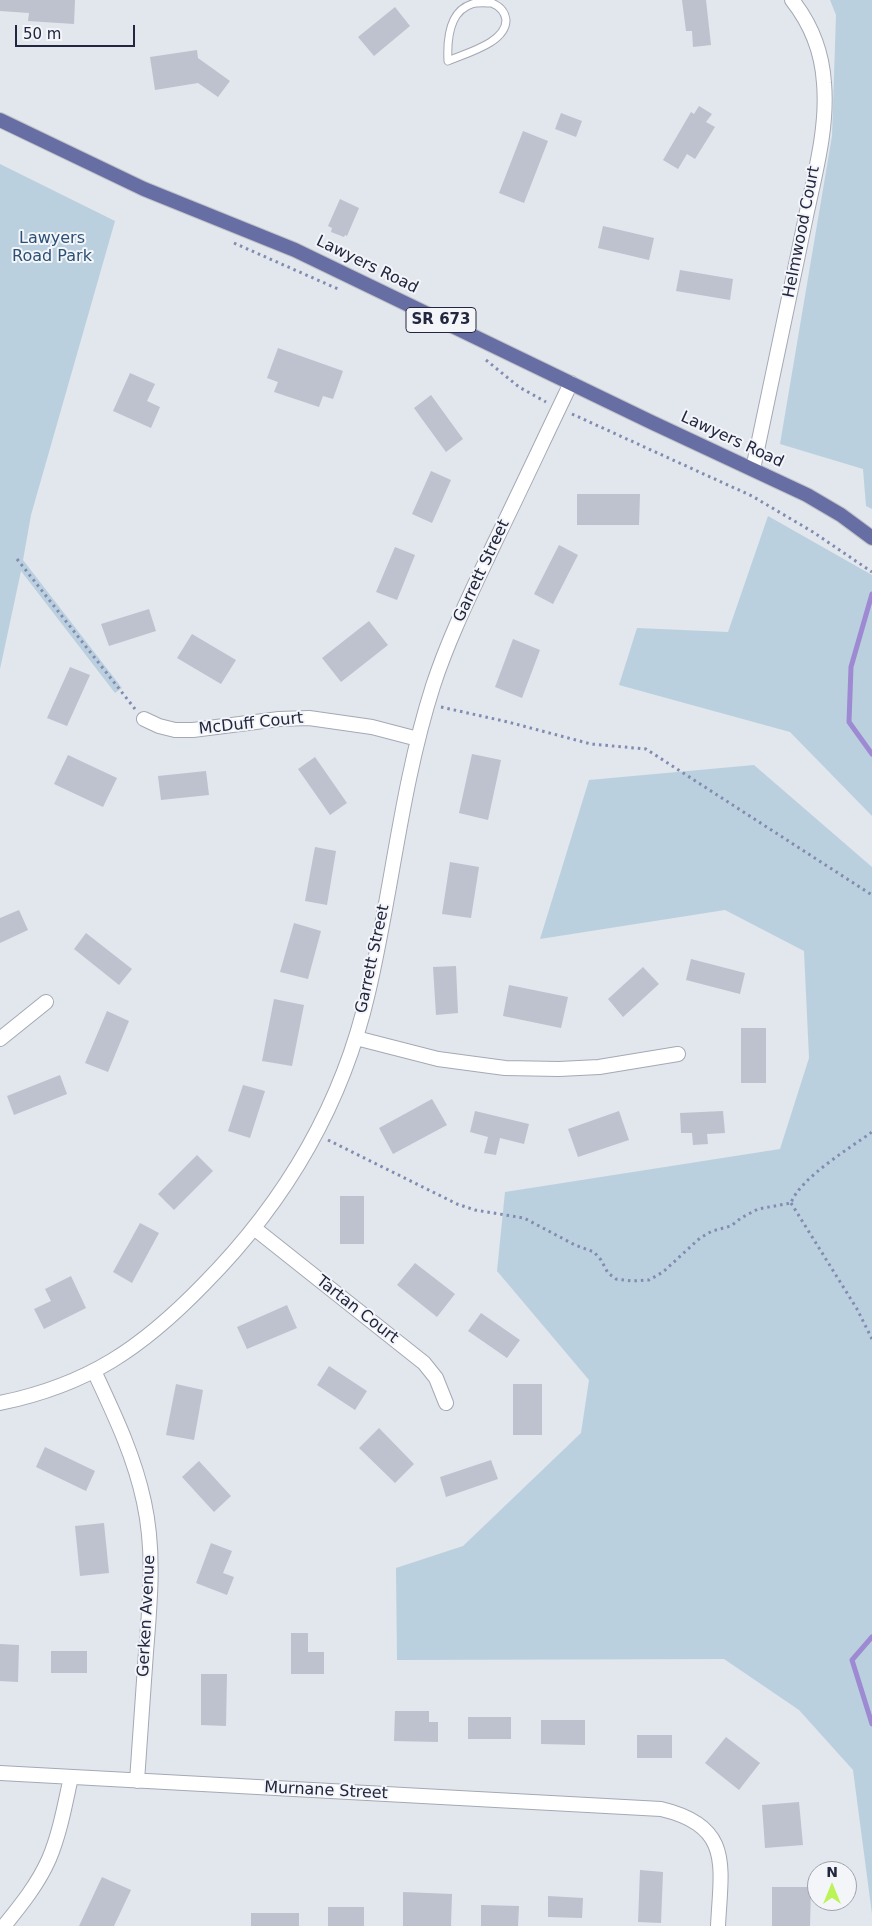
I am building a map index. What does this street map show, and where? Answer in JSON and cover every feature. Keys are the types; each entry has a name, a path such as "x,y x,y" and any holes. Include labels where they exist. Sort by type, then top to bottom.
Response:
{"main road":[{"name":"Lawyers Road","path":"0,120 144,189 295,250 753,469 807,495 841,515 872,538"}],"street":[{"name":"Helmwood Court","path":"753,469 794,274 824,117 824,84 821,59 814,35 792,0"},
{"name":"Garrett Street","path":"0,1403 59,1386 94,1371 123,1354 151,1334 208,1280 254,1228 286,1185 316,1134 328,1110 356,1038 368,993 418,739 434,685 456,627 571,383"},
{"name":"McDuff Court","path":"144,720 175,730 193,730 279,719 308,718 372,728 418,739"},
{"path":"0,1039 46,1002"},
{"path":"356,1038 438,1059 505,1068 559,1069 599,1067 678,1054"},
{"name":"Tartan Court","path":"254,1228 424,1363 436,1378 446,1403"},
{"name":"Gerken Avenue","path":"94,1371 123,1432 136,1468 144,1503 150,1548 151,1582 137,1781"},
{"name":"Murnane Street","path":"0,1773 653,1809 678,1813 695,1821 706,1830 715,1842 719,1853 721,1868 718,1926"},
{"path":"4,1926 37,1882 49,1859 59,1831 72,1777"}],"lane":[{"path":"492,3 500,6 506,16 506,26 495,41 448,61 447,46 453,23 459,11 473,4 492,3"}],"path":[{"path":"225,239 342,291"},
{"path":"477,356 486,360 519,387 559,408 752,496 813,532 872,572"},
{"path":"17,559 144,720"},
{"path":"428,704 508,722 591,744 646,749 872,895"},
{"path":"316,1134 458,1204 475,1210 524,1218 576,1245 594,1252 608,1272 616,1279 632,1281 649,1280 663,1272 700,1238 712,1231 731,1226 758,1209 791,1203 800,1188 825,1166 872,1132"},
{"path":"791,1203 857,1309 872,1339"}],"green space":[{"path":"830,0 872,0 872,509 866,506 863,469 780,444 832,136 836,15"},
{"name":"Lawyers Road Park","path":"0,164 115,221 31,515 23,560 122,688 115,693 21,571 0,669"},
{"path":"768,516 872,575 872,816 790,732 619,685 637,628 728,632"},
{"path":"754,765 872,867 872,1914 853,1770 799,1710 724,1659 397,1660 396,1568 463,1546 581,1433 589,1380 497,1271 505,1192 780,1149 809,1058 804,951 725,910 540,939 589,780"}],"building":[{"path":"0,0 75,0 74,24 28,21 29,13 0,11"},
{"path":"682,0 706,0 711,45 693,47 692,31 686,31"},
{"path":"395,7 410,26 374,56 358,37"},
{"path":"197,50 198,58 230,81 218,97 198,83 155,90 150,57"},
{"path":"699,106 712,114 706,122 715,127 695,159 687,154 678,169 663,160 691,112 694,114"},
{"path":"561,113 582,121 576,137 555,129"},
{"path":"523,131 548,141 524,203 499,193"},
{"path":"340,199 359,208 347,236 345,235 344,237 331,232 332,228 328,226"},
{"path":"603,226 654,238 649,260 598,248"},
{"path":"680,270 733,279 730,300 676,291"},
{"path":"278,348 343,371 333,399 323,396 319,407 274,392 278,382 267,378"},
{"path":"130,373 155,384 147,401 160,407 151,428 113,411"},
{"path":"431,395 463,439 446,452 414,408"},
{"path":"431,471 451,480 432,523 412,514"},
{"path":"577,494 640,494 639,525 577,525"},
{"path":"559,545 578,555 553,604 534,594"},
{"path":"395,547 415,555 397,600 376,592"},
{"path":"149,609 156,631 109,646 101,624"},
{"path":"369,621 388,645 341,682 322,658"},
{"path":"192,634 236,660 221,684 177,658"},
{"path":"513,639 540,650 522,698 495,687"},
{"path":"70,667 90,675 67,726 47,718"},
{"path":"472,754 501,760 488,820 459,813"},
{"path":"68,755 117,778 103,807 54,784"},
{"path":"315,757 347,803 330,815 298,769"},
{"path":"206,771 209,795 161,800 158,776"},
{"path":"315,847 336,851 327,905 305,901"},
{"path":"450,862 479,867 471,918 442,914"},
{"path":"19,910 28,930 0,943 0,918"},
{"path":"294,923 321,931 308,979 280,972"},
{"path":"86,933 132,969 119,985 74,949"},
{"path":"691,959 745,973 740,994 686,980"},
{"path":"456,966 458,1013 436,1015 433,967"},
{"path":"643,967 659,984 623,1017 608,999"},
{"path":"509,985 568,997 561,1028 503,1016"},
{"path":"274,999 304,1005 292,1066 262,1061"},
{"path":"107,1011 129,1021 108,1072 85,1063"},
{"path":"741,1028 766,1028 766,1083 741,1083"},
{"path":"60,1075 67,1094 14,1115 7,1096"},
{"path":"243,1085 265,1091 250,1138 228,1131"},
{"path":"432,1099 447,1125 393,1154 379,1128"},
{"path":"475,1111 529,1124 524,1144 500,1138 496,1155 484,1153 488,1137 470,1132"},
{"path":"619,1111 629,1140 578,1157 568,1129"},
{"path":"723,1111 725,1133 707,1134 708,1144 693,1145 692,1133 681,1133 680,1113"},
{"path":"197,1155 213,1171 174,1210 158,1194"},
{"path":"340,1196 364,1196 364,1244 340,1244"},
{"path":"140,1223 159,1233 132,1283 113,1272"},
{"path":"415,1263 455,1294 437,1317 397,1285"},
{"path":"71,1276 86,1308 44,1329 34,1309 51,1301 45,1289"},
{"path":"287,1305 297,1328 247,1349 237,1327"},
{"path":"481,1313 520,1340 507,1358 468,1331"},
{"path":"329,1366 367,1391 355,1410 317,1385"},
{"path":"176,1384 203,1390 194,1440 166,1435"},
{"path":"513,1384 542,1384 542,1435 513,1435"},
{"path":"379,1428 414,1464 395,1483 359,1448"},
{"path":"45,1447 95,1471 86,1491 36,1467"},
{"path":"491,1460 498,1479 446,1497 440,1477"},
{"path":"199,1461 231,1496 214,1512 182,1477"},
{"path":"104,1523 109,1573 80,1576 75,1526"},
{"path":"211,1543 232,1551 223,1573 234,1577 227,1595 196,1583"},
{"path":"291,1633 308,1633 308,1652 324,1652 324,1674 291,1674"},
{"path":"0,1644 19,1645 18,1682 0,1681"},
{"path":"51,1651 87,1651 87,1673 51,1673"},
{"path":"201,1674 227,1674 226,1726 201,1725"},
{"path":"395,1711 429,1711 429,1722 438,1722 438,1742 394,1741"},
{"path":"468,1717 511,1717 511,1739 468,1739"},
{"path":"541,1720 585,1720 585,1745 541,1744"},
{"path":"637,1735 672,1735 672,1758 637,1758"},
{"path":"726,1737 760,1763 739,1790 705,1763"},
{"path":"799,1802 803,1845 765,1848 762,1805"},
{"path":"640,1870 663,1872 661,1923 638,1922"},
{"path":"102,1877 131,1890 114,1926 79,1926"},
{"path":"772,1887 807,1887 807,1911 810,1911 810,1926 772,1926"},
{"path":"403,1892 452,1894 451,1926 403,1926"},
{"path":"548,1896 583,1898 582,1918 548,1917"},
{"path":"481,1905 519,1906 518,1926 481,1926"},
{"path":"328,1907 364,1907 364,1926 328,1926"},
{"path":"251,1913 299,1913 299,1926 251,1926"}],"waterway":[{"path":"872,594 851,667 849,722 872,754"},
{"path":"872,1637 852,1660 872,1724"}]}
